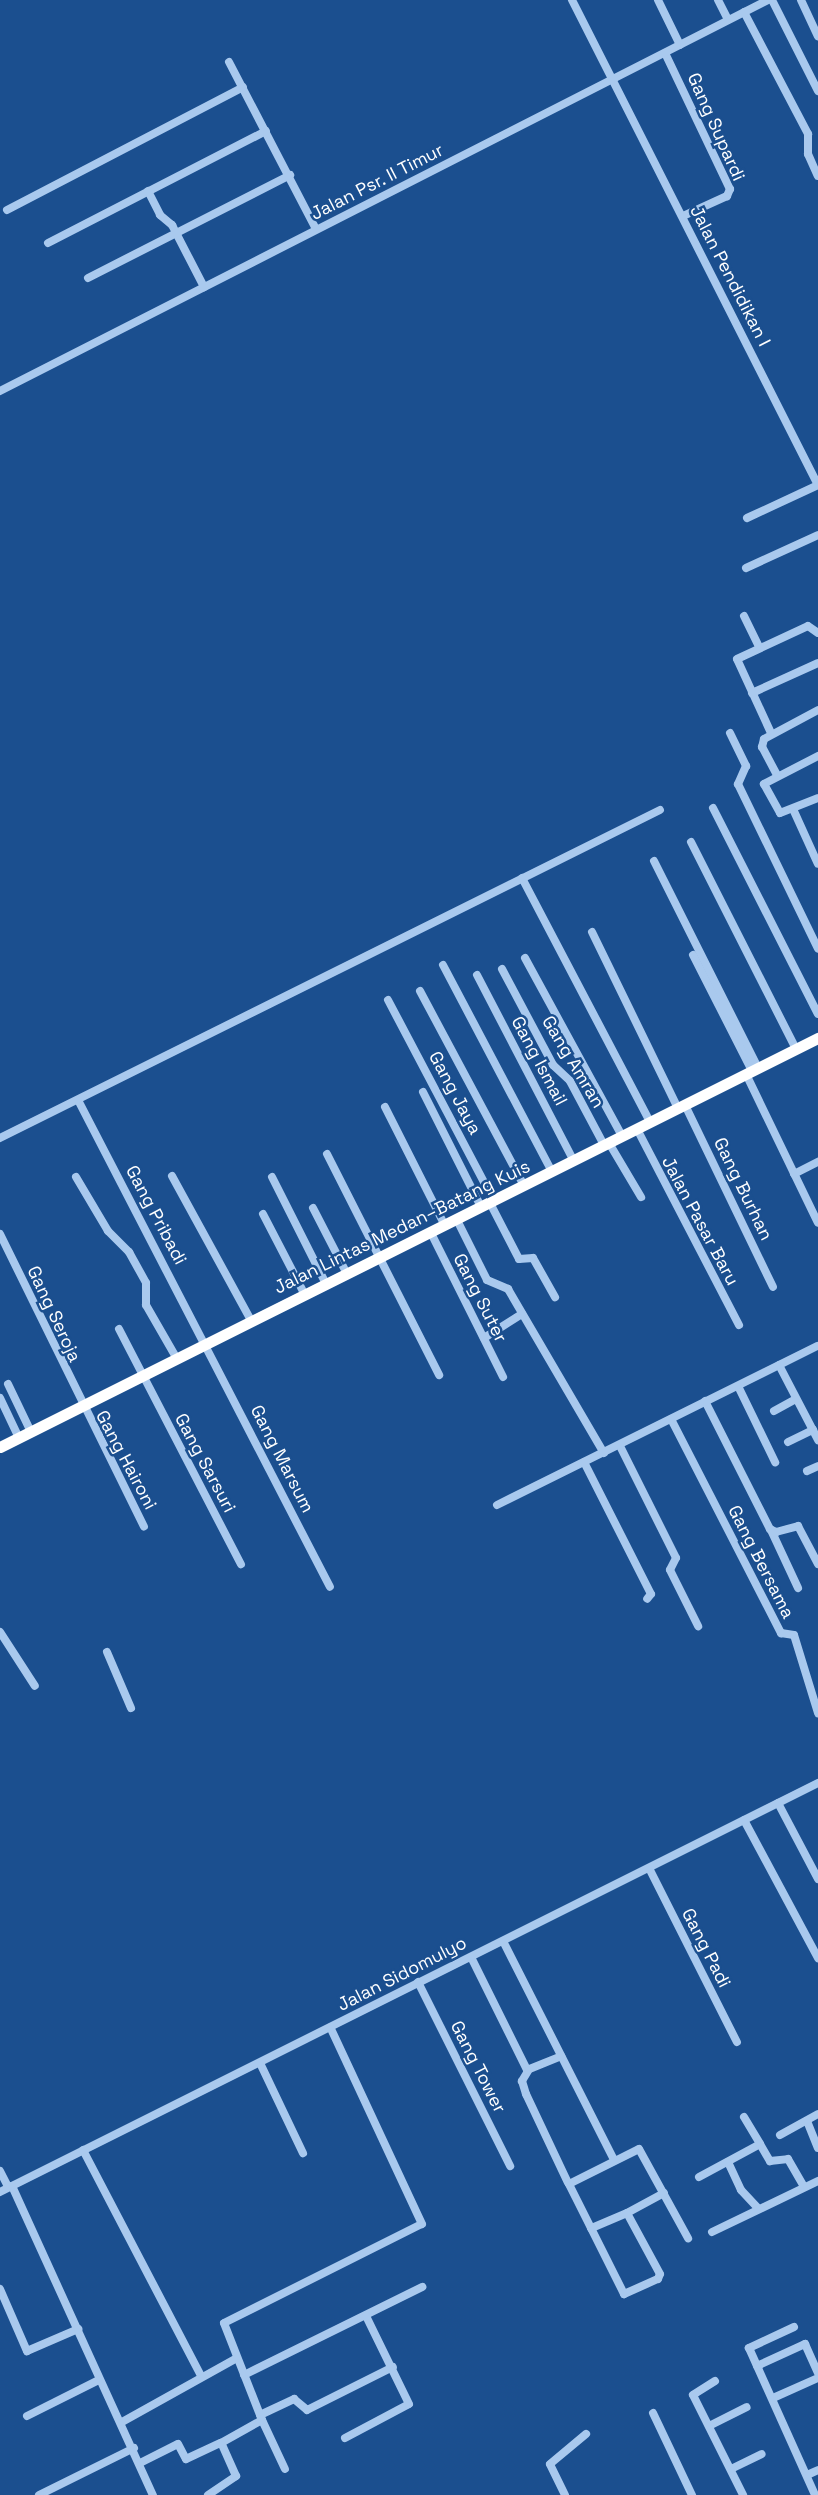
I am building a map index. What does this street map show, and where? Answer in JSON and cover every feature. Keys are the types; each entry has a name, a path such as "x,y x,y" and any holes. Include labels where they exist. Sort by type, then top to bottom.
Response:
{"highway":[{"name":"Jalan Lintas Medan–Batang Kuis","path":"0,1447 818,1038"}],"street":[{"name":"Jalan Pendidikan I","path":"572,0 818,485"},
{"path":"658,0 680,45"},
{"path":"718,0 728,20"},
{"name":"Jalan Psr. II Timur","path":"0,391 770,0"},
{"path":"770,0 818,91"},
{"path":"801,0 818,36"},
{"path":"744,12 808,134 809,147 818,176"},
{"name":"Gang Supardi","path":"665,53 730,189 727,196 683,216"},
{"path":"229,62 290,175 316,229"},
{"path":"7,210 243,87"},
{"path":"48,244 266,131"},
{"path":"809,147 818,144"},
{"path":"88,278 290,175"},
{"path":"148,191 177,234 204,287"},
{"path":"746,518 818,485"},
{"path":"746,568 818,534"},
{"path":"744,616 759,647"},
{"path":"771,733 737,661 759,647 810,625 818,633"},
{"path":"752,693 818,663"},
{"path":"777,775 762,747 771,733 818,710"},
{"path":"730,733 746,766 738,784 818,949"},
{"path":"818,756 765,782 764,789 778,813 818,798"},
{"path":"713,808 818,1014"},
{"path":"792,809 818,864"},
{"path":"0,1138 660,810"},
{"path":"691,842 796,1049"},
{"path":"654,861 752,1071 794,1174 818,1223"},
{"path":"522,878 650,1122"},
{"name":"Gang Burhan","path":"592,932 773,1287"},
{"path":"693,955 752,1071"},
{"path":"525,958 622,1136"},
{"path":"444,965 552,1172"},
{"name":"Gang Amran","path":"502,969 553,1065 568,1079 606,1144 641,1198"},
{"name":"Gang Ismail","path":"476,975 574,1161"},
{"path":"420,991 524,1186"},
{"name":"Gang Jaya","path":"388,1000 489,1203"},
{"path":"423,1092 489,1203 519,1259 533,1258 554,1298"},
{"name":"Gang Pribadi","path":"78,1100 207,1344"},
{"path":"385,1107 445,1226"},
{"name":"Jalan Pasar Baru","path":"637,1129 739,1325"},
{"path":"327,1154 439,1375"},
{"path":"794,1174 818,1162"},
{"path":"172,1176 252,1322"},
{"path":"76,1177 108,1231 129,1252 146,1283 146,1305 177,1359"},
{"path":"272,1177 326,1284"},
{"path":"313,1208 347,1274"},
{"path":"263,1214 305,1295"},
{"path":"457,1220 490,1284 508,1289 604,1452"},
{"name":"Gang Suter","path":"431,1233 503,1377"},
{"name":"Gang Seroja","path":"0,1234 81,1406"},
{"path":"484,1338 522,1314"},
{"name":"Gang Sarsuri","path":"118,1329 240,1564"},
{"name":"Gang Marsum","path":"207,1344 330,1587"},
{"path":"497,1505 604,1452 620,1446 705,1401 818,1346"},
{"path":"779,1365 818,1440"},
{"path":"8,1384 31,1432"},
{"path":"738,1386 775,1462"},
{"path":"0,1398 19,1438"},
{"path":"774,1411 796,1399"},
{"path":"705,1401 772,1530 798,1588"},
{"name":"Gang Haironi","path":"81,1406 144,1527"},
{"name":"Gang Bersama","path":"671,1419 781,1633 794,1635 818,1713"},
{"path":"788,1442 813,1430"},
{"path":"620,1446 676,1558 670,1570 698,1626"},
{"path":"584,1462 651,1594 647,1599"},
{"path":"807,1471 818,1466"},
{"path":"772,1530 798,1526 818,1564"},
{"path":"0,1632 35,1686"},
{"path":"107,1652 132,1708"},
{"name":"Jalan Sidomulyo","path":"0,2192 818,1783"},
{"path":"778,1803 818,1879"},
{"path":"744,1820 818,1958"},
{"name":"Gang Padi","path":"649,1868 736,2042"},
{"path":"503,1941 613,2158"},
{"path":"471,1957 528,2071"},
{"name":"Gang Tower","path":"418,1982 510,2166"},
{"path":"285,2469 261,2418 244,2375 235,2359 225,2322 422,2224 330,2027"},
{"path":"561,2056 528,2071 522,2081 526,2094 568,2183 627,2294 660,2274 626,2213"},
{"path":"260,2063 303,2153"},
{"path":"780,2135 818,2114"},
{"path":"744,2117 770,2161 788,2159 804,2187"},
{"path":"807,2121 818,2148"},
{"path":"698,2177 760,2144"},
{"path":"83,2150 201,2376"},
{"path":"568,2183 613,2158 642,2150 688,2238"},
{"path":"728,2162 741,2190 758,2208"},
{"path":"0,2171 10,2186 78,2329 99,2380 122,2422 153,2495"},
{"path":"712,2232 758,2208 818,2181"},
{"path":"591,2228 626,2213 664,2193"},
{"path":"244,2375 422,2288"},
{"path":"0,2289 27,2351 78,2329"},
{"path":"345,2438 409,2406 393,2367 366,2316"},
{"path":"794,2327 749,2348 815,2495"},
{"path":"757,2366 805,2344 818,2373"},
{"path":"122,2422 201,2376 235,2359"},
{"path":"140,2463 178,2444 186,2459 221,2443 294,2399 307,2410 393,2367"},
{"path":"773,2398 818,2378"},
{"path":"26,2416 99,2380"},
{"path":"715,2381 693,2393 743,2495"},
{"path":"709,2426 746,2407"},
{"path":"653,2413 692,2495"},
{"path":"565,2495 550,2466 586,2434"},
{"path":"208,2495 236,2476 221,2443"},
{"path":"39,2495 134,2448"},
{"path":"731,2469 762,2454"},
{"path":"807,2475 818,2470"}]}
